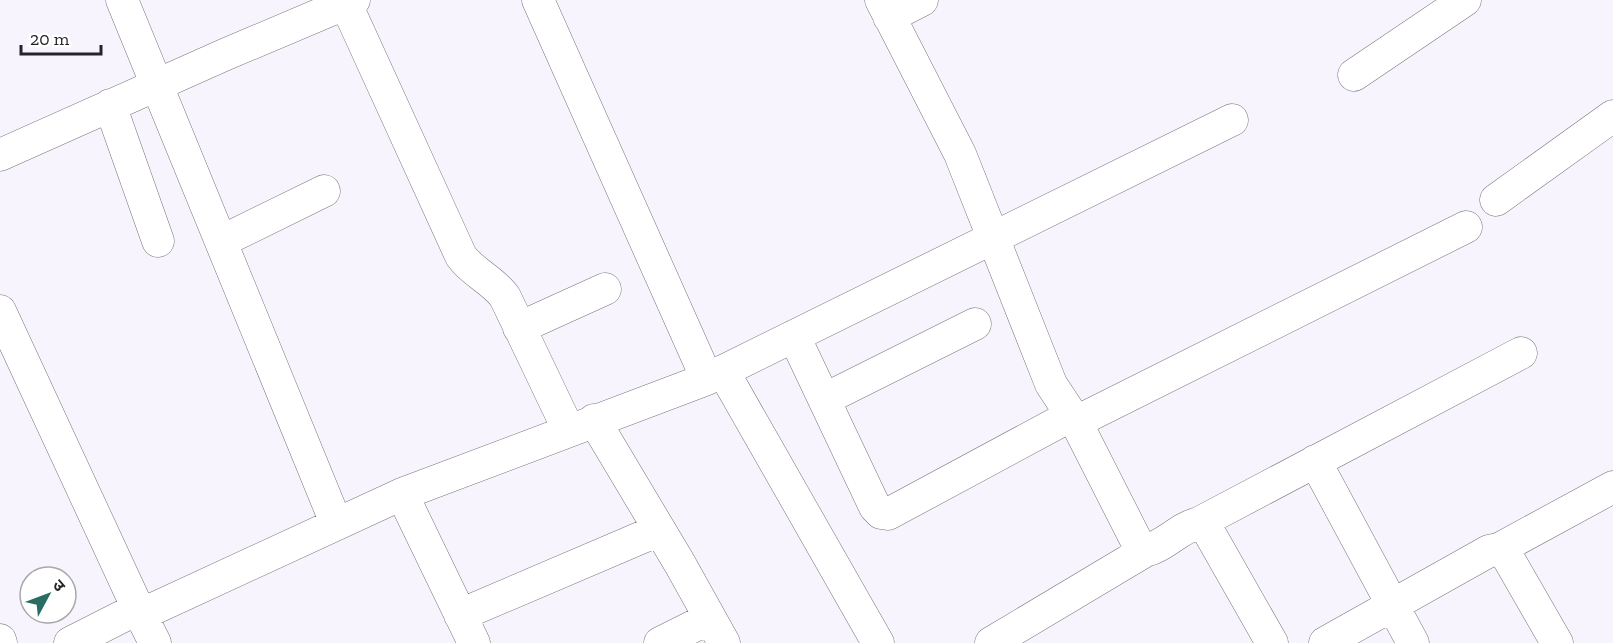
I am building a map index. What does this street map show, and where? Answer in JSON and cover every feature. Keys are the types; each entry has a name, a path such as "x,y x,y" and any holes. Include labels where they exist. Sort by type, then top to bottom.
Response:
{"street":[{"path":"122,0 336,523"},
{"path":"538,0 715,375 878,643"},
{"path":"922,0 885,9 960,154 1051,384 1074,419 1139,546 1145,551"},
{"path":"1354,75 1465,0"},
{"path":"0,155 158,84 291,12 350,2 461,256 474,272 499,288 519,328 581,426 659,530 717,630 660,643"},
{"path":"110,105 158,242"},
{"path":"1496,200 1613,116"},
{"path":"70,643 133,611 140,613 402,494 715,375 1233,120"},
{"path":"222,241 324,191"},
{"path":"794,336 875,507 880,513 888,514 1074,419 1466,227"},
{"path":"519,328 605,289"},
{"path":"0,311 155,643"},
{"path":"825,399 975,324"},
{"path":"991,643 1035,632 1145,551 1154,549 1191,525 1199,523 1521,353"},
{"path":"1315,461 1413,643"},
{"path":"402,494 474,643"},
{"path":"1325,643 1489,551 1499,549 1609,497"},
{"path":"1199,523 1206,527 1272,643"},
{"path":"460,615 659,530"},
{"path":"1499,549 1507,556 1557,643"}]}
